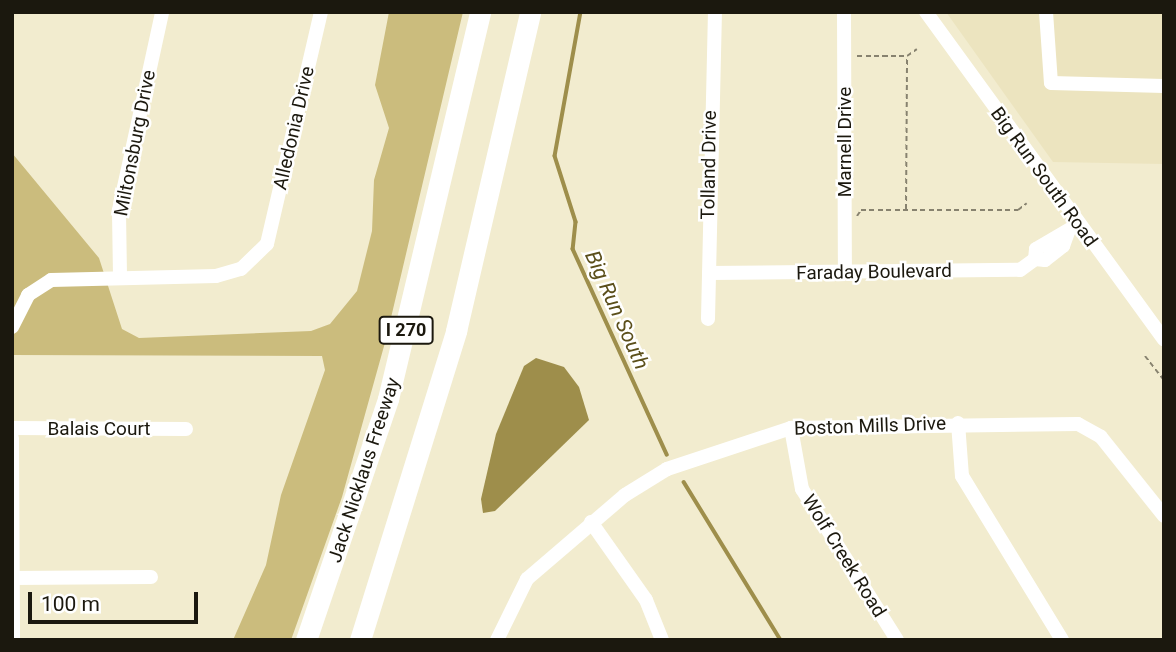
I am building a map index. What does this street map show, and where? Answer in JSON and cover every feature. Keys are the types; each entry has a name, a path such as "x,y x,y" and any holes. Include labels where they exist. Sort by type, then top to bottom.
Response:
{"highway":[{"name":"Jack Nicklaus Freeway","path":"306,640 388,400 480,12"},
{"name":"I 270","path":"360,640 456,331 530,12"}],"street":[{"name":"Miltonsburg Drive","path":"120,276 119,210 162,12"},
{"name":"Alledonia Drive","path":"120,276 216,275 241,269 267,244 321,12"},
{"name":"Tolland Drive","path":"708,319 715,12"},
{"name":"Marnell Drive","path":"845,12 845,273"},
{"name":"Big Run South Road","path":"926,12 1072,228 1164,340"},
{"path":"1046,12 1051,83 1164,86"},
{"name":"Faraday Boulevard","path":"709,273 1020,270 1035,259 1045,260 1063,246 1072,228"},
{"path":"12,327 38,286 65,276 120,276"},
{"path":"957,423 962,477 1062,640"},
{"name":"Boston Mills Drive","path":"497,640 527,579 591,522 667,470 791,428 957,423 1078,424 1101,437 1163,513"},
{"name":"Wolf Creek Road","path":"791,428 802,489 897,640"},
{"name":"Balais Court","path":"12,429 186,429"},
{"path":"12,438 13,640"},
{"path":"591,522 646,600 662,640"},
{"path":"13,578 151,577"}],"path":[{"path":"845,56 906,56 917,50"},
{"path":"906,56 906,210"},
{"path":"845,216 906,210 1018,210 1027,203"},
{"path":"1144,356 1164,380"}],"shaded area":[{"path":"389,12 463,12 386,339 342,497 291,640 233,640 266,565 281,495 325,370 322,356 12,355 12,153 99,258 122,329 139,338 311,331 330,324 357,291 372,231 374,180 389,128 375,85"},
{"path":"946,12 1164,12 1164,164 1053,162"},
{"path":"536,358 564,367 579,387 589,420 495,511 483,513 481,499 496,434 524,366"}],"waterway":[{"name":"Big Run South","path":"581,12 555,156 576,222 573,249 667,454"},
{"name":"Big Run South","path":"684,482 781,640"}]}
